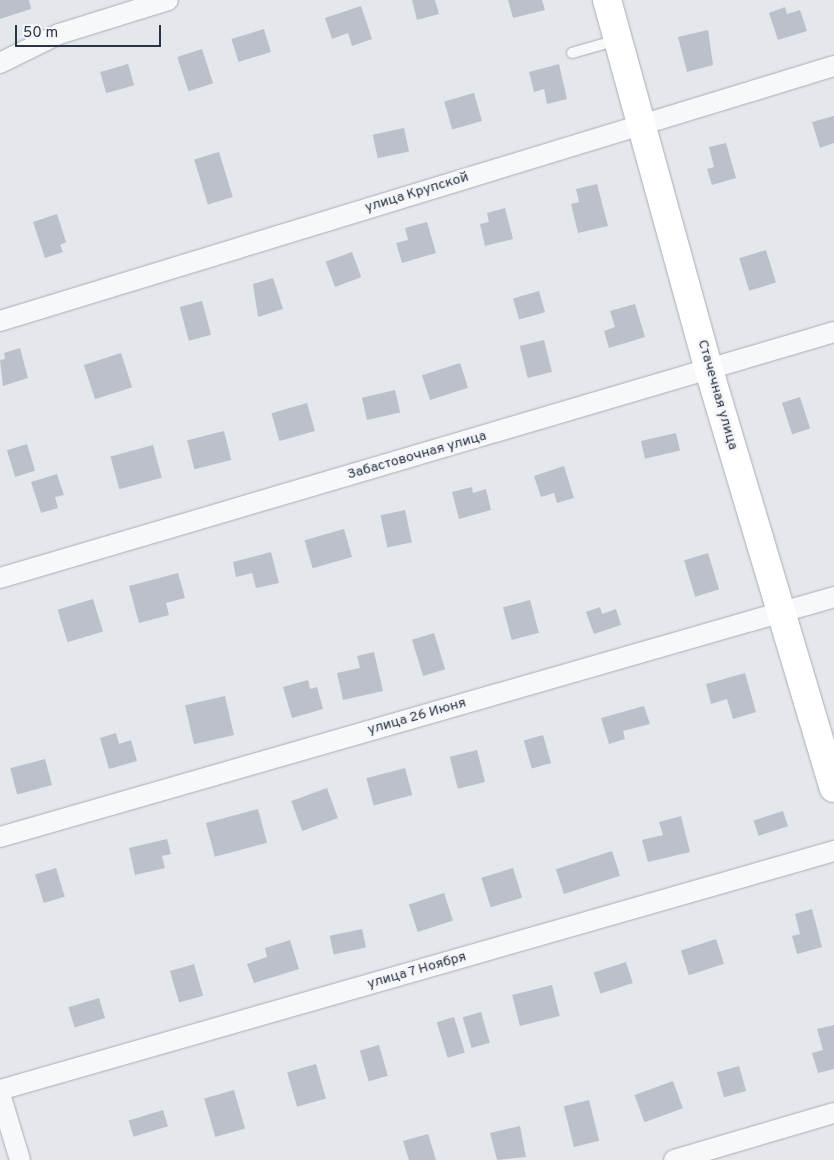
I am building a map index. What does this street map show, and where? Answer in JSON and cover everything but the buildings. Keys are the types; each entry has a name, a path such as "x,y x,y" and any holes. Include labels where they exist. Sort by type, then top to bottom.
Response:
{"street":[{"path":"0,64 59,34 168,0"},
{"name":"Стачечная улица","path":"607,0 643,123 709,370 834,788"},
{"name":"улица Крупской","path":"0,321 834,66"},
{"name":"Забастовочная улица","path":"0,578 834,332"},
{"name":"улица 26 Июня","path":"0,837 834,597"},
{"name":"улица 7 Ноября","path":"0,1092 834,851"},
{"path":"0,1092 20,1160"},
{"path":"674,1160 834,1112"}],"lane":[{"path":"572,53 618,40"}]}
